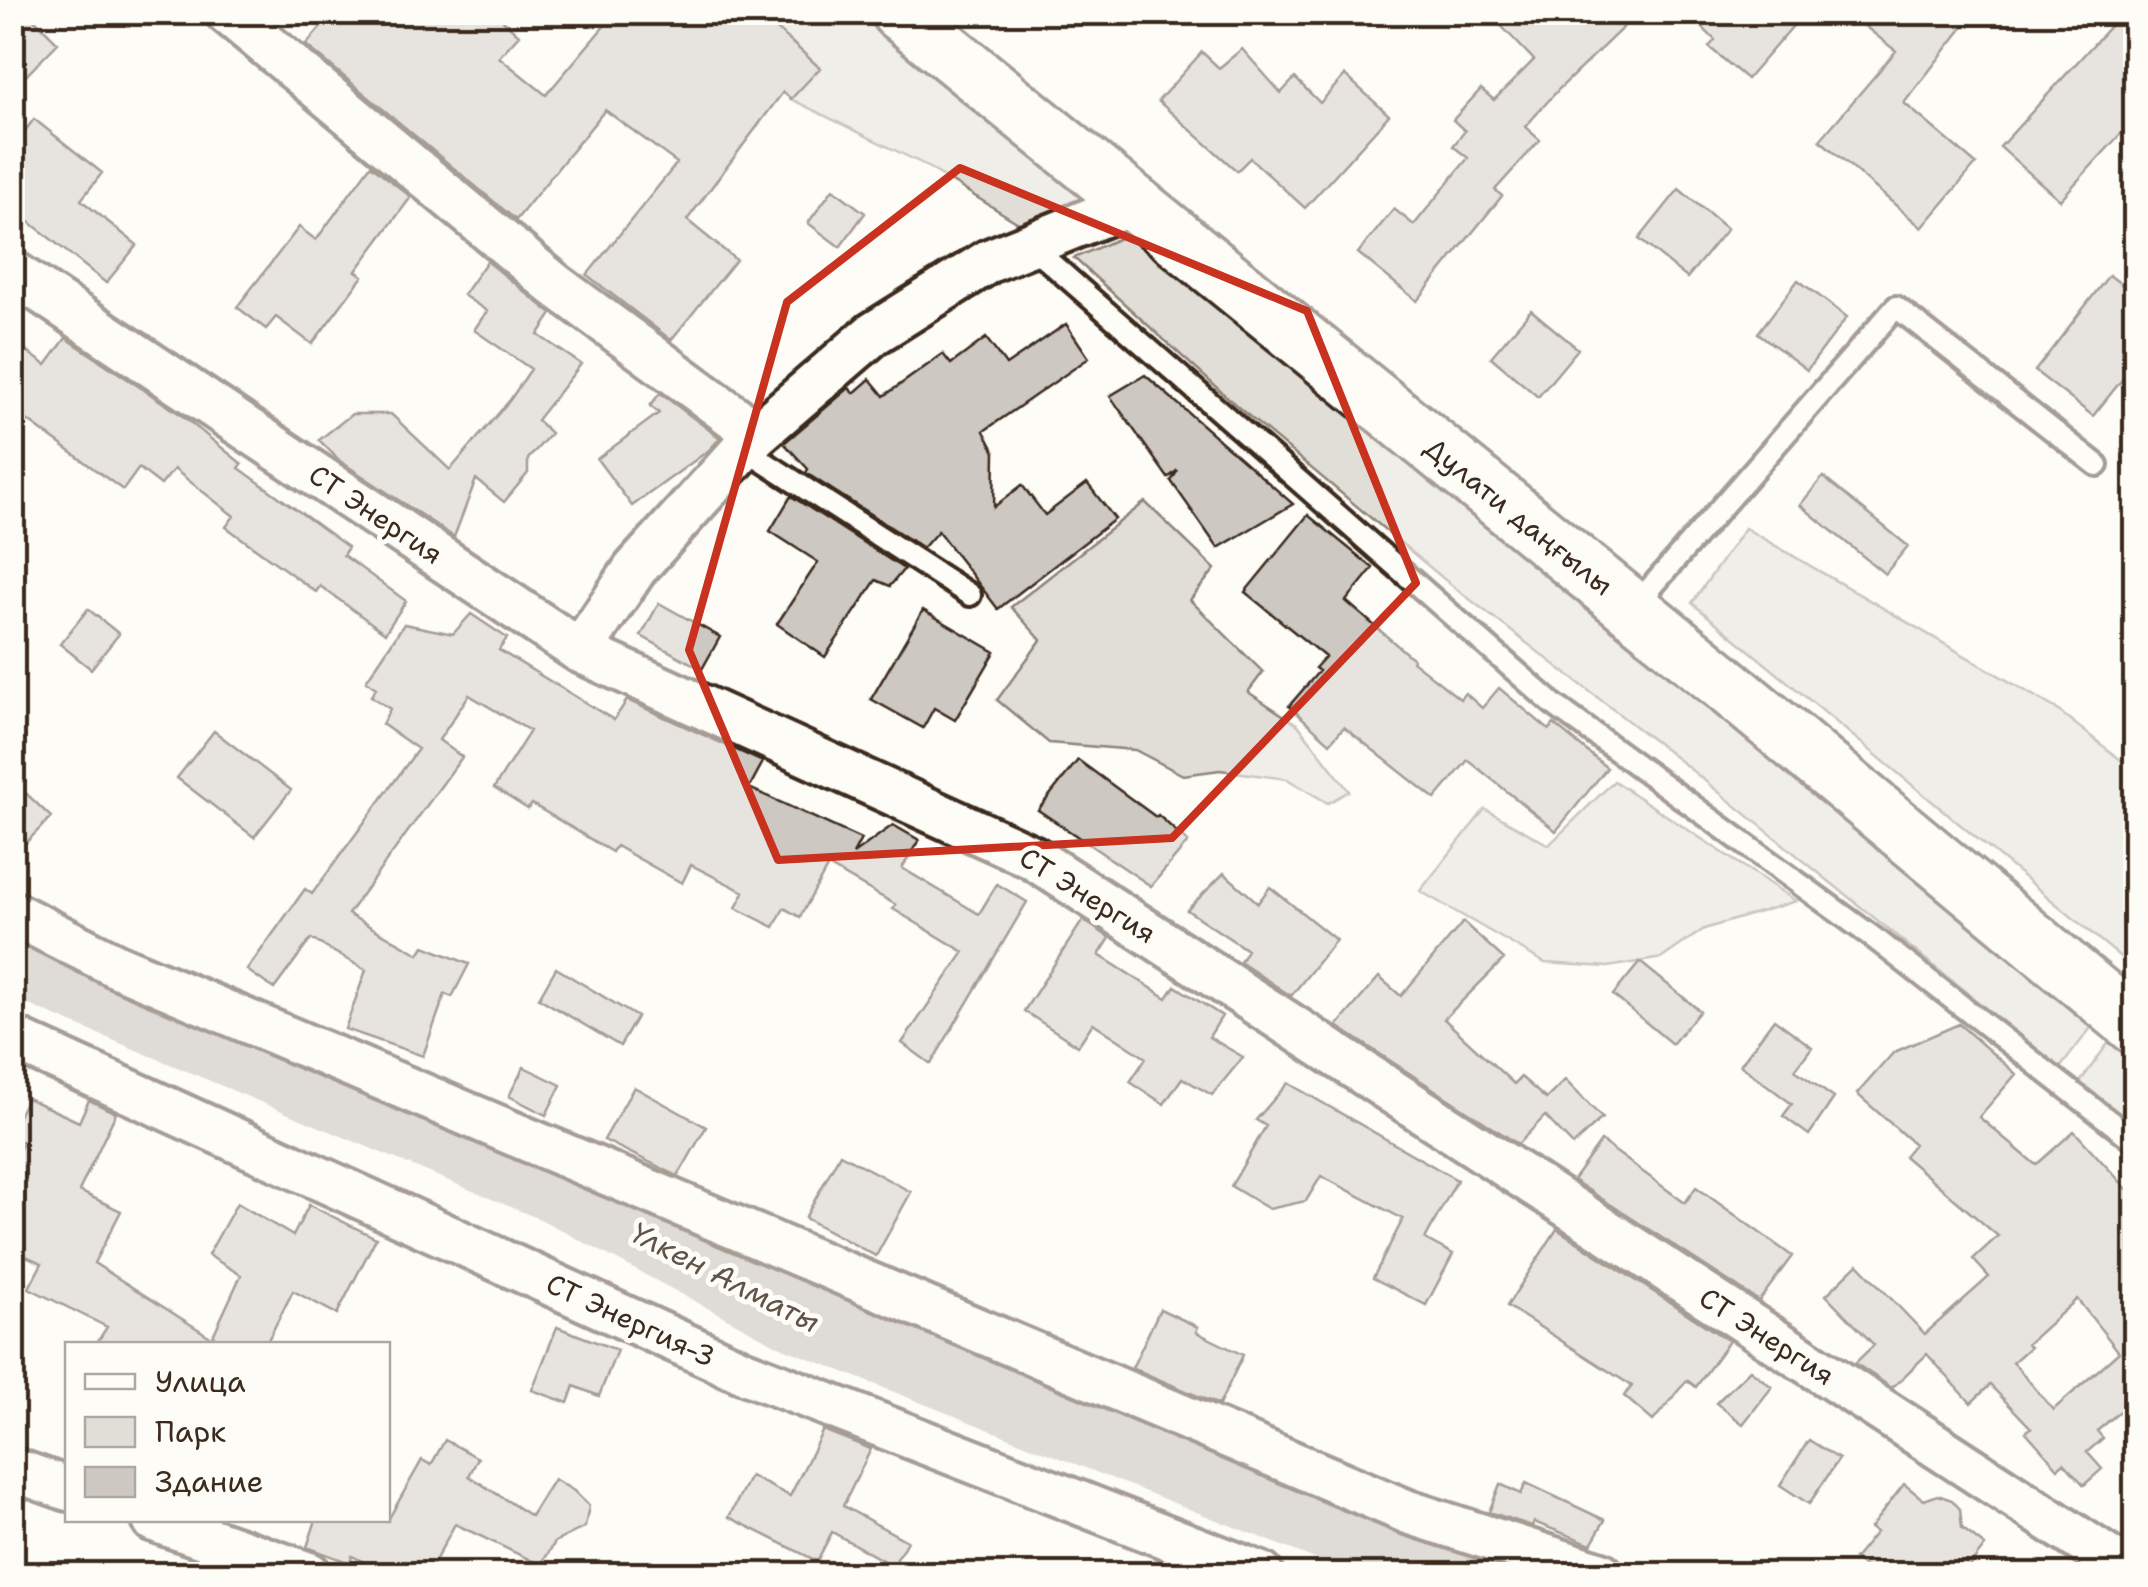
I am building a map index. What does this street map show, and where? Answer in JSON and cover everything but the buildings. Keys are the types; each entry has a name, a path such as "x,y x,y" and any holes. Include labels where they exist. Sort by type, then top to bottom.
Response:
{"main road":[{"name":"Дулати даңғылы","path":"898,12 1632,608 2136,1026"}],"street":[{"path":"227,12 555,285 750,441"},
{"path":"580,650 635,570 750,441 872,334 990,261 1133,203"},
{"name":"СТ Энергия","path":"12,272 580,650 1032,857 2133,1574"},
{"path":"12,913 134,974 1408,1512 1601,1574"},
{"name":"СТ Энергия-3","path":"12,1038 742,1371 1261,1574"},
{"path":"12,1469 65,1488"},
{"path":"160,1522 309,1574"}],"lane":[{"path":"1030,245 1553,704 1878,941 2136,1142"},
{"path":"1632,608 1896,307 2097,465"},
{"path":"750,441 970,595"}],"highlighted area":[{"path":"960,168 1307,311 1416,583 1172,838 778,860 689,650 787,302"}],"green space":[{"path":"881,13 1099,198 1028,229 923,164 791,99 819,67 762,15"},
{"path":"1129,234 2097,1020 2060,1068 1684,764 1450,584 1238,407 1074,258"},
{"path":"1145,502 1215,569 1190,600 1263,672 1248,692 1298,725 1349,791 1328,803 1287,779 1220,770 1183,775 1135,750 1049,743 997,700 1041,640 1011,607"},
{"path":"1745,528 2055,708 2135,771 2135,969 1692,603"},
{"path":"1614,781 1796,901 1704,929 1662,958 1608,967 1545,963 1420,891 1485,809 1549,845"},
{"path":"2109,1042 2135,1063 2135,1129 2078,1085"}],"waterway":[{"name":"Үлкен Алматы","path":"12,961 558,1190 797,1317 1445,1574"}]}
